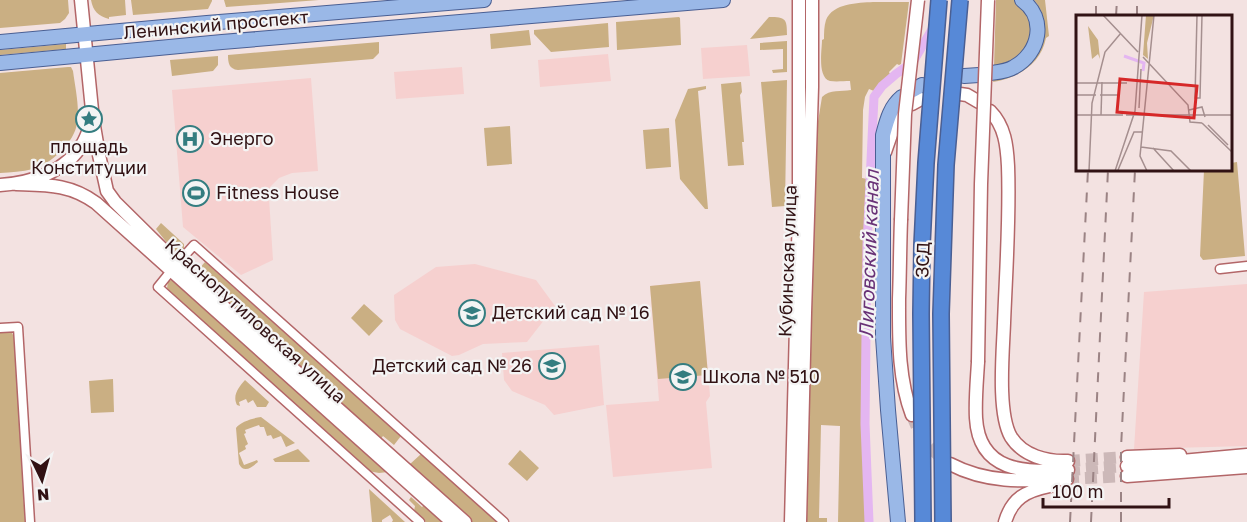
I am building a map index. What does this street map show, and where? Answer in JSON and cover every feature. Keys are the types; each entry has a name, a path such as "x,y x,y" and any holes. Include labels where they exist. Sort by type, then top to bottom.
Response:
{"highway":[{"name":"ЗСД","path":"923,522 922,245 939,0"},
{"name":"ЗСД","path":"943,522 941,314 946,165 960,0"}],"main road":[{"path":"0,185 16,184 50,173 82,144 93,120 81,0"},
{"name":"Ленинский проспект","path":"0,42 484,0"},
{"name":"Ленинский проспект","path":"0,63 723,0"},
{"name":"Кубинская улица","path":"791,522 799,209 799,0"},
{"name":"Кубинская улица","path":"800,522 812,87 812,0"},
{"path":"912,415 904,388 899,342 905,114 918,0"},
{"path":"987,0 976,418 982,443 991,456 999,462 1011,468 1027,471 1067,473"},
{"path":"964,76 1013,68 1024,60 1034,47 1038,36 1036,18 1022,0"},
{"path":"960,94 968,95 980,102"},
{"path":"898,522 888,410 883,315 883,135 886,121 895,103 914,95"},
{"path":"990,111 998,118 1003,131 1008,166 1002,377 1004,416 1012,438 1023,449 1034,456 1052,461 1067,473"},
{"path":"883,159 894,126 901,114"},
{"name":"Краснопутиловская улица","path":"93,120 107,191 115,202 174,267 452,522"},
{"name":"Краснопутиловская улица","path":"16,184 68,188 83,194 174,267 465,522"},
{"path":"1247,454 1162,455 1127,466 1247,467"},
{"path":"950,464 964,471 1002,480 1067,473"},
{"path":"1005,522 1010,508 1022,496 1067,473"}],"street":[{"path":"420,522 158,287 194,246 504,522"},
{"path":"1220,269 1247,266"},
{"path":"0,328 18,327 30,522"}],"shaded area":[{"path":"0,0 68,0 69,13 60,23 0,28"},
{"path":"91,0 125,0 126,15 105,18 95,10"},
{"path":"131,0 212,1 208,9 133,15"},
{"path":"224,0 319,0 226,7"},
{"path":"996,0 1020,2 1027,15 1031,34 1025,49 1019,55 994,66"},
{"path":"1034,0 1045,0 1049,36 1039,55 1027,68 1011,77 993,82 994,79 1011,75 1030,64 1041,48 1045,28 1044,18"},
{"path":"909,2 901,64 897,64 889,72 890,74 874,91 869,89 863,110 862,178 867,179 861,414 866,522 838,522 840,426 821,425 819,518 827,518 827,522 806,522 815,140 822,97 832,92 851,90 850,81 830,81 823,74 822,40 826,20 834,10 846,5"},
{"path":"679,17 681,45 617,50 616,22"},
{"path":"769,17 782,18 786,22 787,35 750,39"},
{"path":"608,23 609,47 551,52 534,34 534,30"},
{"path":"529,30 531,45 491,49 490,34"},
{"path":"787,41 787,72 773,73 772,70 783,69 783,49 760,50 760,43"},
{"path":"379,42 379,53 373,59 238,70 231,67 228,61 228,55"},
{"path":"66,44 66,49 0,55 0,50"},
{"path":"747,45 750,76 703,79 701,48"},
{"path":"608,54 611,81 540,87 538,60"},
{"path":"218,56 218,65 213,71 172,76 170,60"},
{"path":"71,67 78,104 77,123 72,138 61,151 40,166 25,171 0,173 0,73"},
{"path":"462,67 464,94 396,99 394,72"},
{"path":"311,78 318,171 292,173 279,178 270,187 273,260 241,275 183,227 172,90"},
{"path":"787,80 785,206 772,207 761,82"},
{"path":"741,82 744,165 728,166 721,84"},
{"path":"706,86 706,89 698,91 708,209 705,209 680,179 675,120 688,89"},
{"path":"510,126 512,164 487,166 484,128"},
{"path":"669,128 671,167 646,169 643,130"},
{"path":"1237,162 1245,256 1203,260 1200,256 1204,171 1232,171 1232,163"},
{"path":"161,223 184,244 184,249 179,254 171,248 156,229"},
{"path":"205,262 401,436 394,445 383,436 380,440 225,301 227,297 198,270"},
{"name":"Детский сад № 16","path":"475,264 536,280 555,306 527,342 483,344 452,356 400,329 395,320 394,295 436,267"},
{"path":"171,280 175,281 388,472 368,471 173,295 167,288"},
{"name":"Школа № 510","path":"700,281 710,396 706,402 712,468 613,477 606,405 659,401 650,286"},
{"path":"700,281 708,375 658,379 650,286"},
{"path":"1247,284 1247,446 1134,449 1144,292"},
{"path":"364,304 383,321 369,336 351,318"},
{"path":"8,332 14,337 25,522 0,522 0,333"},
{"name":"Детский сад № 26","path":"599,345 604,405 554,415 545,405 512,391 504,380 502,353"},
{"path":"113,379 114,412 91,413 89,381"},
{"path":"245,380 269,402 266,407 257,407 253,400 248,403 246,399 239,402 240,406 237,405 236,395"},
{"path":"261,417 295,443 286,447 281,436 273,439 271,435 267,436 264,427 259,425 245,430 244,434 248,444 245,446 246,449 239,453 244,465 257,460 258,462 248,469 243,469 239,464 236,428 240,424"},
{"path":"298,449 309,462 275,462 273,459"},
{"path":"520,450 539,468 527,481 508,464"},
{"path":"421,454 497,522 472,522 409,465"},
{"path":"369,489 405,522 392,522 390,515 382,522 372,522"},
{"path":"411,497 422,507 425,504 445,522 426,522 414,511 415,506 409,500"}],"waterway":[{"name":"Лиговский канал","path":"869,522 865,424 867,245 874,97 882,86 913,62 934,26"}],"tunnel":[{"path":"912,415 925,441 946,461"},
{"path":"1068,461 1127,457"},
{"path":"1068,470 1127,466"},
{"path":"1067,479 1127,476"}],"railway":[{"path":"1096,0 1096,15"},
{"path":"1116,15 1117,0"},
{"path":"1137,0 1137,15"},
{"path":"1070,522 1088,171"},
{"path":"1091,522 1108,171"},
{"path":"1121,522 1121,448 1135,171"}],"place":[{"name":"площадь Конституции","path":"89,119"},
{"name":"Энерго","path":"190,139"},
{"name":"Fitness House","path":"196,193"},
{"name":"Детский сад № 16","path":"472,313"},
{"name":"Детский сад № 26","path":"552,366"},
{"name":"Школа № 510","path":"683,377"}]}
